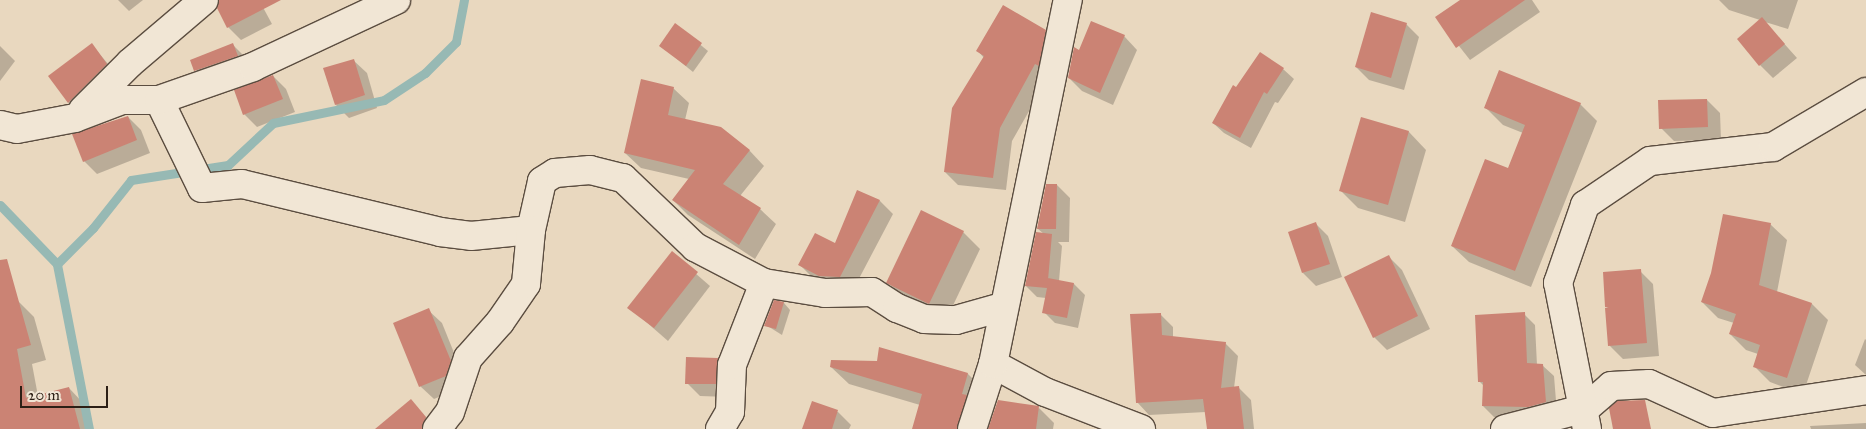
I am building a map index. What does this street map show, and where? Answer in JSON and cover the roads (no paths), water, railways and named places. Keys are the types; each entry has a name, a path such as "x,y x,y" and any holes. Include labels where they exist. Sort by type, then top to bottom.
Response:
{"street":[{"path":"75,118 130,64 204,0"},
{"path":"0,125 17,129 75,118 122,100 159,100 253,67 396,0"},
{"path":"972,429 993,364 1002,307 1068,0"},
{"path":"1586,418 1558,284 1585,205 1650,161 1773,147 1866,92"},
{"path":"159,100 202,188 242,184 440,232 471,236 531,230"},
{"path":"437,429 450,412 468,358 500,322 526,284 531,230 542,181 555,173 590,170 622,178 695,247 764,283 825,293 872,292 897,308 924,319 956,320 1002,307"},
{"path":"720,429 730,412 732,365 764,283"},
{"path":"993,364 1045,392 1141,429"},
{"path":"1505,429 1586,418 1611,386 1649,384 1713,413 1866,390"}],"waterway":[{"path":"89,429 57,264 93,228 131,180 228,165 273,123 384,100 425,73 456,42 464,0"},
{"path":"0,205 57,264"}]}
